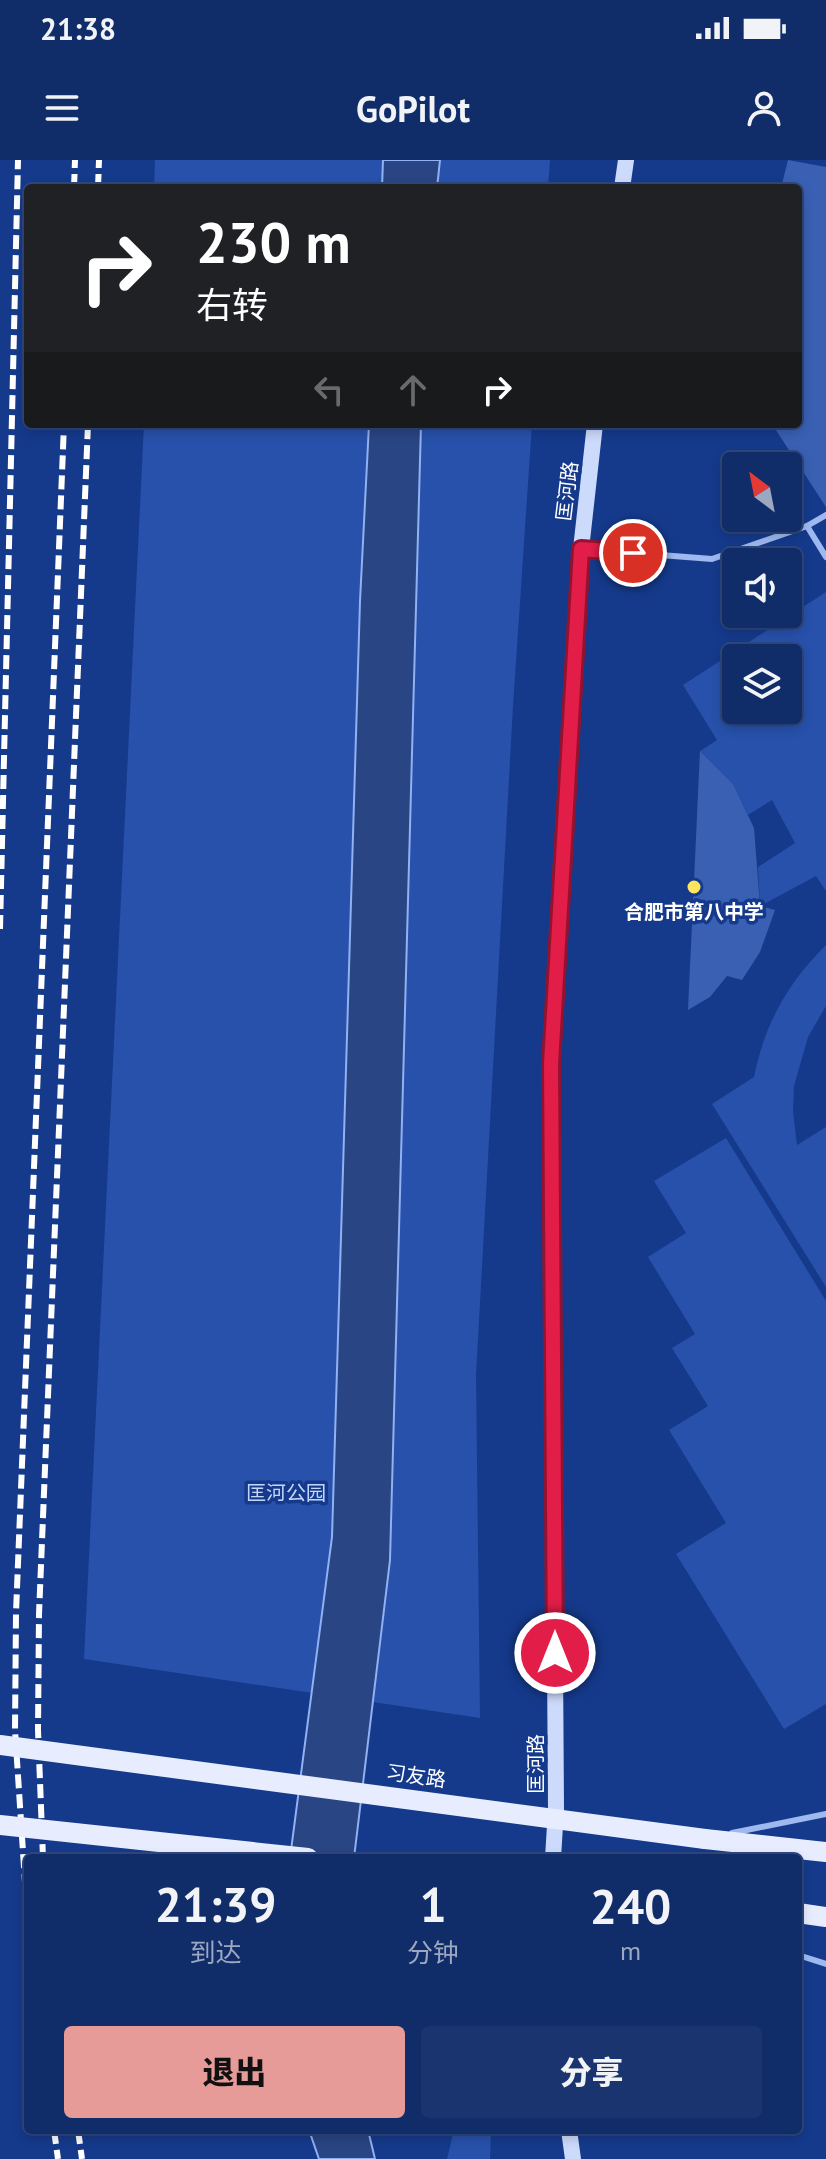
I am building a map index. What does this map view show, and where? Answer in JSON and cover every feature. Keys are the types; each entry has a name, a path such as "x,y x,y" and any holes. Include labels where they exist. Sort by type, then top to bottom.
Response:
{"main road":[{"name":"习友路","path":"0,1745 705,1839 826,1852"},
{"path":"0,1825 271,1854"},
{"path":"802,1914 826,1917"}],"street":[{"path":"623,184 626,160"},
{"name":"匡河路","path":"553,1854 556,1809 551,1064 581,549 595,428"},
{"path":"570,2134 573,2159"}],"lane":[{"path":"581,549 712,559 807,526 826,515"},
{"path":"807,526 826,557"},
{"path":"705,1839 826,1814"},
{"path":"802,1956 826,1964"}],"green space":[{"path":"155,160 550,160 548,184 154,184"},
{"name":"匡河公园","path":"144,428 532,428 476,1375 480,1718 84,1659"},
{"path":"826,592 826,891 816,876 760,906 758,867 795,843 772,800 748,815 733,784 700,751 717,740 683,685 722,660 722,724 802,724 802,644 746,644 771,628 802,628 802,608"},
{"path":"826,945 826,1006 808,1037 794,1086 793,1112 797,1145 826,1127 826,1287 712,1104 754,1077 764,1039 780,1005 800,974"},
{"path":"726,1138 826,1301 826,1704 784,1729 676,1554 726,1523 669,1430 708,1406 672,1348 695,1334 648,1257 686,1233 654,1181"},
{"path":"453,2134 491,2134 490,2159 447,2159"}],"shaded area":[{"path":"383,160 440,160 437,184 382,184"},
{"path":"369,428 421,428 390,1560 354,1854 291,1854 332,1537 360,601"},
{"path":"310,2134 369,2134 375,2159 319,2159"}],"building":[{"path":"788,160 826,167 826,507 802,470 802,452 790,452 775,428 802,428 802,184 782,184"},
{"path":"700,751 733,784 754,828 760,906 775,910 760,952 742,980 727,976 710,997 688,1010"}],"railway":[{"path":"0,929 18,160"},
{"path":"74,184 75,160"},
{"path":"98,184 99,160"},
{"path":"24,1867 15,1730 16,1613 64,428"},
{"path":"43,1854 38,1730 39,1614 88,428"},
{"path":"55,2134 58,2159"},
{"path":"79,2134 82,2159"}],"place":[{"name":"合肥市第八中学","path":"694,887"}],"route":[{"path":"555,1653 551,1064 581,549 633,553"}]}
